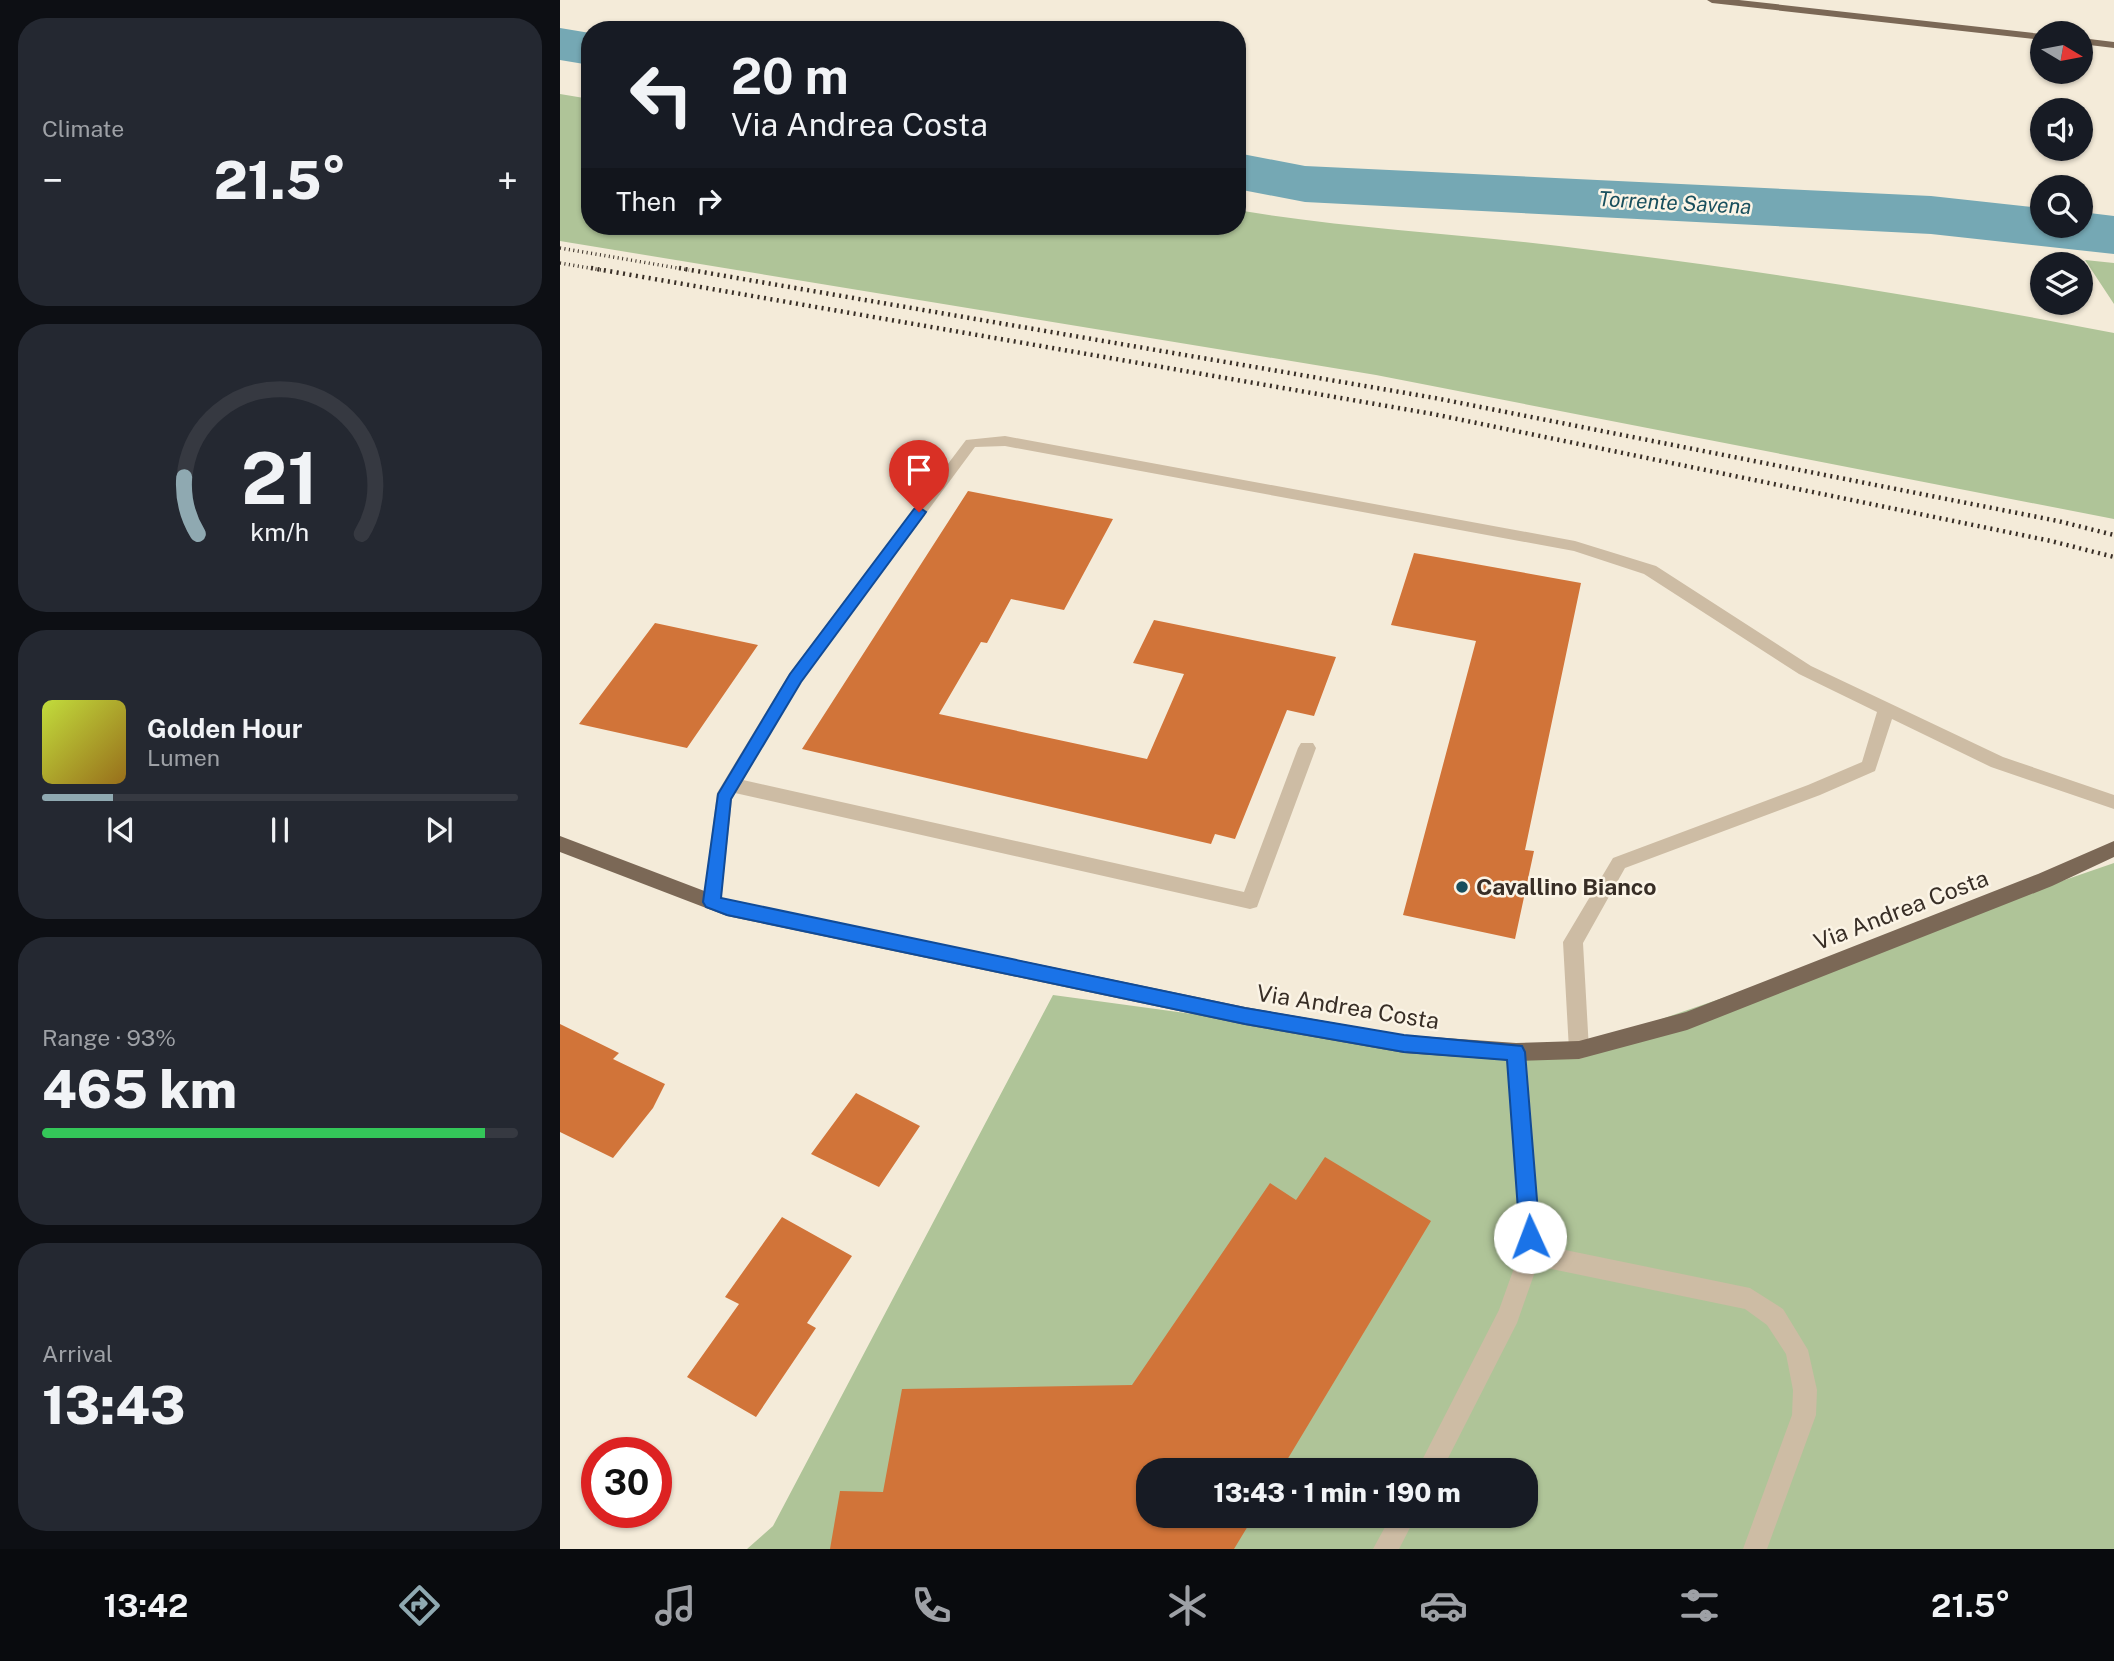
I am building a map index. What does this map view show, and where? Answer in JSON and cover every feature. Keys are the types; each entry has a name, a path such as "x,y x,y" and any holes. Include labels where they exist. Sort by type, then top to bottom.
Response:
{"main road":[{"path":"1713,0 2030,36"},
{"path":"2093,42 2114,45"},
{"name":"Via Andrea Costa","path":"560,844 727,908 1245,1016 1404,1044 1516,1052 1579,1050 1687,1021 2045,880 2114,849"}],"street":[{"path":"712,902 723,798 795,678 971,443 1005,440 1575,547 1650,570 1805,670 1997,762 2114,802"},
{"path":"1579,1050 1573,942 1619,863 1814,790 1870,766 1886,709"},
{"path":"732,785 1250,901 1307,748"},
{"path":"1435,1458 1509,1315 1530,1254 1530,1219 1516,1052"},
{"path":"1530,1254 1751,1299 1776,1317 1797,1350 1805,1390 1804,1416 1755,1549"},
{"path":"1385,1549 1397,1528"}],"green space":[{"path":"560,94 581,98 581,235 1246,235 1246,211 1519,241 1906,295 2114,333 2114,519 1376,375 560,241"},
{"path":"2093,261 2114,263 2114,304 2093,272"},
{"path":"2114,863 2114,1549 747,1549 773,1526 1053,995 1450,1049 1589,1044"}],"building":[{"path":"968,491 1113,519 1064,610 1011,599 987,643 981,642 939,714 1147,759 1184,674 1133,663 1154,620 1336,657 1314,716 1287,710 1235,839 1215,834 1211,844 802,749"},
{"path":"1414,553 1581,583 1525,850 1534,851 1515,939 1403,915 1476,641 1391,625"},
{"path":"655,623 758,645 687,748 579,724"},
{"path":"560,1024 619,1053 613,1059 665,1084 653,1108 613,1158 560,1132"},
{"path":"856,1093 920,1126 879,1187 811,1154"},
{"path":"1325,1157 1431,1221 1288,1458 1136,1458 1136,1528 1247,1528 1234,1549 830,1549 840,1491 883,1492 902,1389 1132,1385 1270,1183 1296,1200"},
{"path":"782,1217 852,1256 807,1323 816,1328 756,1417 687,1377 739,1304 725,1297"}],"waterway":[{"name":"Torrente Savena","path":"560,44 581,48"},
{"name":"Torrente Savena","path":"1246,173 1305,184 1931,215 2114,235"}],"railway":[{"path":"560,248 689,270"},
{"path":"560,263 601,270"},
{"path":"591,268 1433,414 2051,541 2114,557"},
{"path":"679,268 1435,398 2058,521 2114,535"}],"place":[{"name":"Cavallino Bianco","path":"1462,887"}],"route":[{"path":"919,512 795,678 723,798 712,902 727,908 1245,1016 1404,1044 1516,1052 1530,1237"}]}
